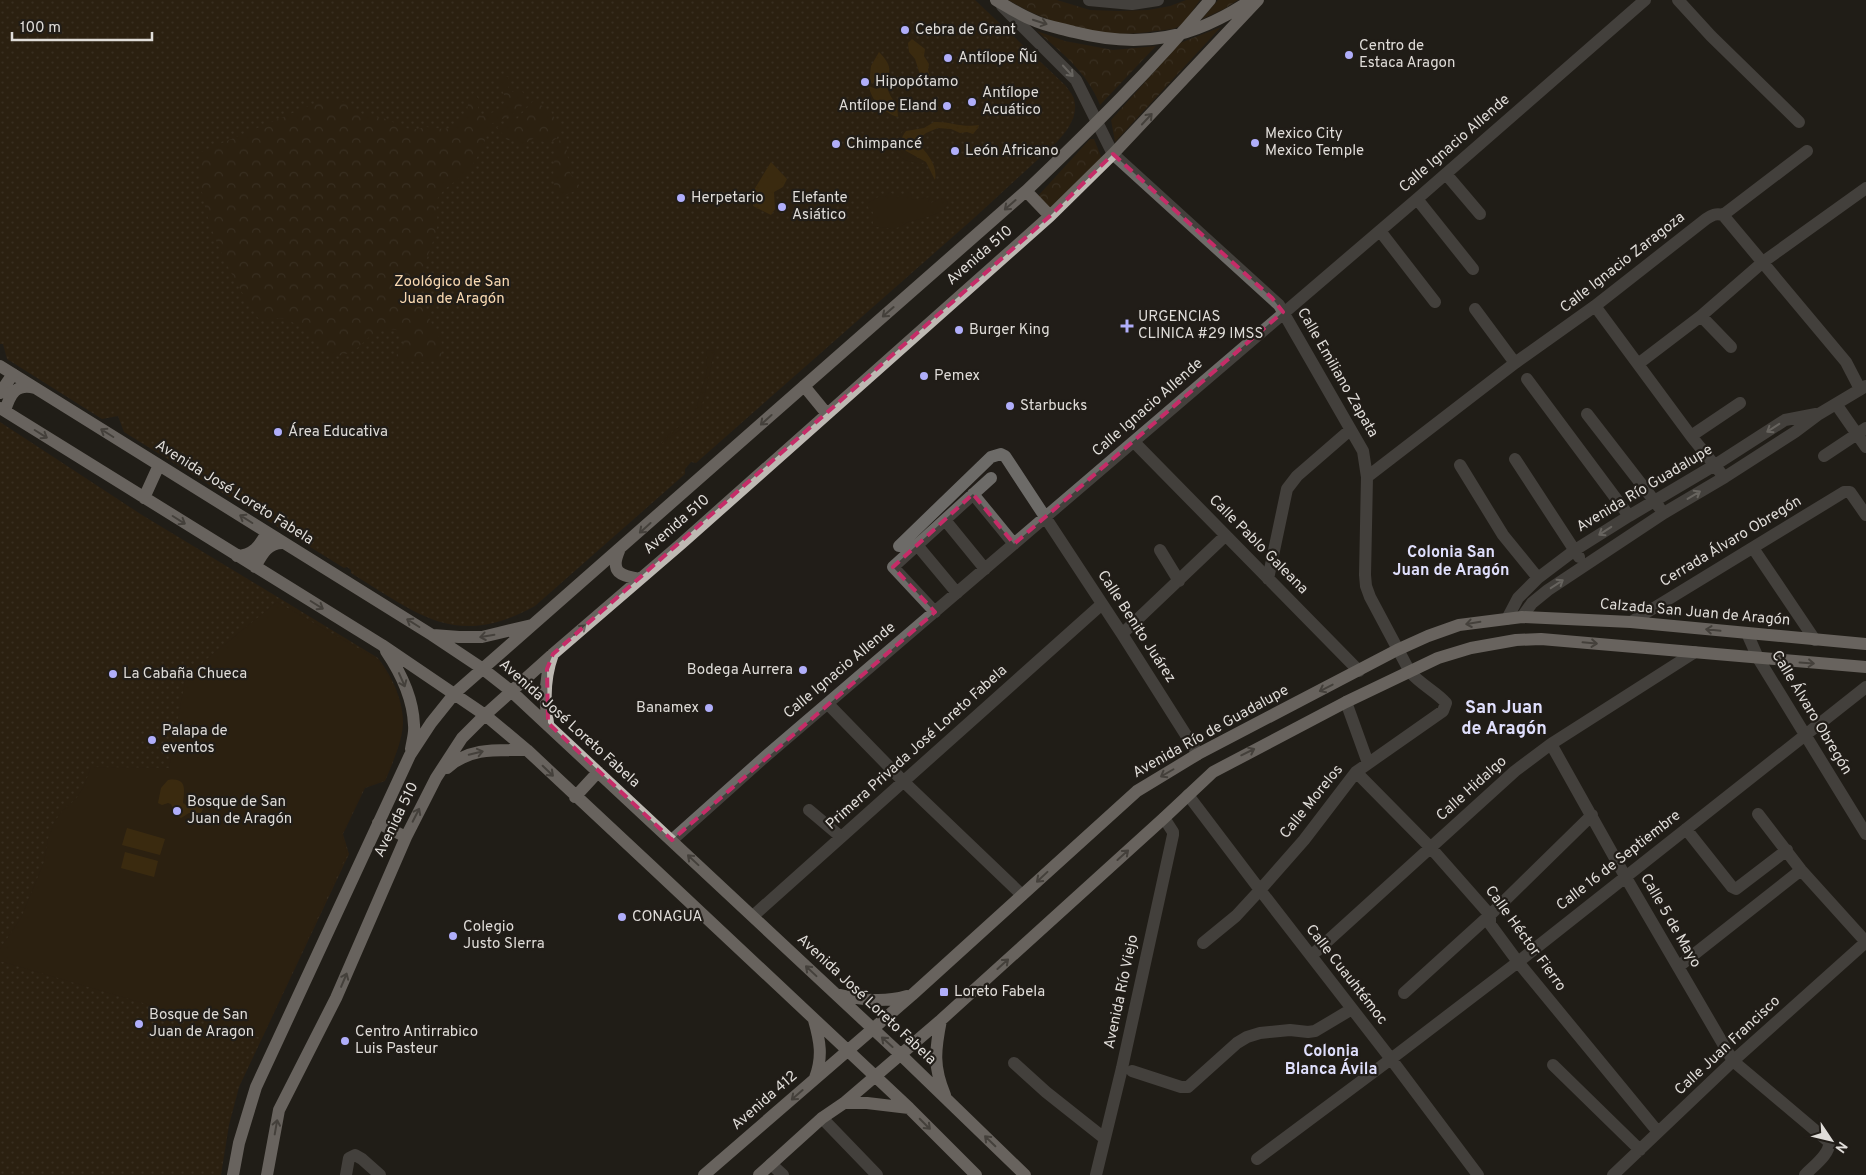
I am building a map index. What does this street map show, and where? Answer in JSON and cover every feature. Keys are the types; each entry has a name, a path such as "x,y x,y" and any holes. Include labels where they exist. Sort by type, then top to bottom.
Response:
{"main road":[{"path":"996,0 1034,21 1100,38 1134,41 1180,35 1233,19 1251,0"},
{"name":"Avenida 510","path":"234,1175 239,1143 256,1087 410,755 431,723 455,694 1026,191 1097,124 1210,0"},
{"path":"1230,0 1233,19"},
{"name":"Avenida 510","path":"267,1175 279,1110 336,998 406,837 436,778 462,738 511,691 1050,216 1113,154 1233,19 1258,0"},
{"path":"1026,191 1050,216"},
{"name":"Avenida José Loreto Fabela","path":"0,366 432,635 483,669 511,691 548,723 598,772 873,1028 1025,1175"},
{"path":"0,392 13,374"},
{"path":"35,388 26,386 19,388 8,399 3,409 382,645 485,715 526,750 909,1108 976,1175"},
{"path":"804,386 827,414"},
{"path":"144,498 159,465"},
{"path":"237,556 253,552 267,532"},
{"path":"256,567 269,547 276,542 284,543"},
{"path":"619,551 615,560 618,572 629,578 640,579"},
{"name":"Avenida Río de Guadalupe","path":"847,1051 912,995 1137,791 1198,754 1397,650 1459,625 1522,617"},
{"name":"Calzada San Juan de Aragón","path":"1522,617 1631,622 1866,644"},
{"path":"432,635 459,638 482,637 534,625"},
{"path":"759,1175 822,1118 844,1103 941,1020 1164,818 1212,772 1346,702 1438,658 1471,648 1516,640 1541,639 1866,667"},
{"path":"382,645 396,665 411,698 415,727 410,755"},
{"path":"548,723 545,708 547,669 553,654"},
{"path":"436,778 458,758 480,751 526,750"},
{"path":"575,796 598,772"},
{"path":"378,823 406,837"},
{"path":"835,994 859,1000 876,1001 892,1000 912,995"},
{"path":"814,1020 821,1053 820,1067 814,1080"},
{"path":"941,1020 936,1044 936,1070 947,1099"},
{"name":"Avenida 412","path":"704,1175 847,1051"},
{"path":"844,1103 867,1103 909,1108"}],"street":[{"name":"Calle Emiliano Zapata","path":"996,0 1076,80 1113,154 1272,298 1283,312 1363,451 1367,477 1366,586 1382,621 1410,672 1418,682 1443,699 1446,704 1445,708"},
{"path":"1090,0 1132,4 1158,0"},
{"name":"Calle Ignacio Allende","path":"672,840 753,767 1380,231 1645,0"},
{"path":"1678,0 1711,36 1799,122"},
{"name":"Calle Ignacio Zaragoza","path":"1367,477 1515,363 1596,306 1706,219 1712,215 1723,215 1807,151"},
{"path":"1446,174 1480,214"},
{"path":"1638,364 1701,316 1763,262 1866,188"},
{"path":"1417,199 1474,270"},
{"path":"1723,215 1846,362 1863,388"},
{"path":"1380,231 1435,302"},
{"path":"1596,306 1691,436 1725,477"},
{"path":"1476,309 1515,363"},
{"path":"1701,316 1731,347"},
{"path":"1527,379 1629,516"},
{"name":"Avenida Río Guadalupe","path":"1522,617 1532,603 1548,590 1664,513 1795,432 1818,414 1863,388"},
{"path":"1691,436 1740,403"},
{"path":"1836,404 1861,431 1866,448"},
{"path":"1587,414 1664,513"},
{"name":"Avenida Río Guadalupe","path":"1507,619 1518,598 1538,578 1575,550 1715,466 1785,420 1818,414"},
{"path":"1268,579 1287,489 1297,476 1350,430"},
{"path":"1824,456 1861,431"},
{"name":"Calle Pablo Galeana","path":"1134,442 1359,671"},
{"name":"Calle Benito Juárez","path":"899,546 991,457 1001,454 1008,460 1198,754"},
{"path":"1515,459 1585,566"},
{"path":"1460,465 1503,535 1538,578"},
{"path":"935,612 893,567 991,478"},
{"name":"Cerrada Álvaro Obregón","path":"1631,622 1844,492 1848,491 1866,515"},
{"path":"973,494 1014,544"},
{"path":"945,520 985,569"},
{"path":"1122,634 1226,536"},
{"path":"917,545 957,593"},
{"path":"1753,548 1815,640"},
{"path":"1160,550 1179,581"},
{"name":"Primera Privada José Loreto Fabela","path":"753,916 1102,604"},
{"name":"Calle Álvaro Obregón","path":"1747,633 1758,658 1866,834"},
{"name":"Calle Hidalgo","path":"1312,956 1515,771 1552,744 1695,652"},
{"name":"Calle 16 de Septiembre","path":"1257,1159 1518,962 1866,687"},
{"path":"1346,702 1368,763"},
{"path":"828,704 904,782 1022,895"},
{"name":"Calle Morelos","path":"1203,943 1236,916 1260,890 1304,840 1356,772 1445,708"},
{"name":"Calle 5 de Mayo","path":"1552,744 1733,1061 1829,1142 1828,1151 1805,1175"},
{"name":"Calle Héctor Fierro","path":"1356,772 1431,848 1490,915 1490,924 1518,962 1658,1132"},
{"name":"Calle Cuauhtémoc","path":"1188,795 1478,1175"},
{"path":"809,810 840,837"},
{"path":"1758,814 1801,870 1866,942"},
{"path":"1404,993 1490,915 1592,815"},
{"name":"Avenida Río Viejo","path":"1096,1175 1122,1068 1173,835 1164,818"},
{"path":"1686,829 1732,887 1736,889 1787,850"},
{"path":"1678,967 1801,870"},
{"name":"Calle Juan Francisco","path":"1614,1175 1733,1061 1866,942"},
{"path":"1132,1071 1182,1087 1188,1087 1237,1043 1247,1037 1260,1033 1290,1030 1315,1031 1352,1009"},
{"path":"1014,1063 1046,1092 1104,1138"},
{"path":"1553,1065 1640,1150"},
{"path":"822,1118 877,1175"},
{"path":"346,1175 349,1158 354,1155 362,1159 380,1175"},
{"path":"771,1164 783,1175"}],"highlighted area":[{"path":"1113,154 1272,298 1283,312 1014,544 973,494 893,567 935,612 672,840 548,723 547,669 553,654 1050,216"}],"green space":[{"name":"Zoológico de San Juan de Aragón","path":"0,0 975,0 1065,85 1073,97 1075,111 1071,123 1057,142 973,219 696,463 691,462 685,469 685,474 535,606 507,619 482,625 460,626 438,621 397,602 351,573 351,570 347,567 344,568 124,432 118,416 102,419 7,359 3,344 0,344"},
{"path":"1008,0 1057,0 1090,10 1119,11 1148,10 1170,6 1186,0 1200,0 1184,22 1176,28 1117,34 1079,29 1061,24"},
{"path":"1218,0 1238,0 1202,19"},
{"path":"1221,27 1115,142 1111,120 1180,43"},
{"path":"1037,31 1065,41 1113,50 1156,46 1100,105 1095,93 1081,73"},
{"path":"509,77 508,88 513,92 521,90 526,96 526,102 512,115 491,124 481,150 471,167 444,191 437,201 437,228 423,272 421,290 426,310 443,348 440,360 418,362 397,359 395,356 403,345 400,331 380,331 373,334 350,352 335,355 325,351 305,330 288,320 281,318 258,318 225,261 208,217 202,195 201,152 323,100 332,99 342,101 364,115 386,119 411,130 427,127 451,128 461,121 467,112 469,96 476,92 478,113 481,116 500,110 506,99 498,81"},
{"path":"533,101 550,110 560,128 557,138 549,144 534,138 523,145 516,141 507,140 497,127 517,119"},
{"path":"905,127 906,131 902,138 902,145 914,156 926,162 911,162 898,155 895,146"},
{"path":"562,136 566,144 570,173 581,188 564,196 556,193 553,179 555,149"},
{"path":"1090,139 1094,139 1102,159 1056,207 1048,207 1037,197"},
{"path":"889,192 899,197 909,192 912,195 911,200 930,197 928,202 930,203 944,198 948,203 945,208 935,214 906,223 898,228 871,226 873,224 873,212 868,207 868,203 880,196 886,197"},
{"path":"715,350 700,414 659,446 668,435 693,416 706,375 707,351"},
{"name":"Bosque de San Juan de Aragón","path":"0,422 142,515 378,658 389,674 401,704 402,718 398,747 385,781 365,788 343,834 349,854 239,1087 229,1125 221,1175 0,1175"},
{"path":"277,602 377,659 396,689 403,715 403,724 399,746 384,780 364,788 342,835 347,854 262,1038 0,961 0,949 21,918 44,862 48,839 55,821 63,810 76,799 84,786 91,767 169,768 186,676"}],"shaded area":[{"path":"912,39 925,49 924,56 929,64 928,70 931,78 930,81 923,84 915,59 909,52 908,43"},
{"path":"879,52 888,64 887,85 897,108 898,117 888,113 879,106 870,91 869,86 876,89 880,88 881,85 877,81 869,84 871,66"},
{"path":"934,122 967,126 979,125 973,134 938,128 926,133 919,139 918,144 928,155 935,170 935,180 926,162 906,151 902,146 903,136 906,131 924,128"},
{"path":"771,162 787,179 783,187 774,192 775,209 771,215 753,206 754,190"},
{"path":"168,780 182,783 184,790 183,803 189,807 200,803 203,809 201,813 189,813 181,818 176,815 171,804 162,805 158,803 161,788"},
{"path":"127,828 165,839 160,855 122,845"},
{"path":"125,852 158,861 154,877 121,868"}],"place":[{"name":"Cebra de Grant","path":"905,30"},
{"name":"Centro de Estaca Aragon","path":"1349,55"},
{"name":"Antílope Ñú","path":"948,58"},
{"name":"Hipopótamo","path":"865,82"},
{"name":"Antílope Acuático","path":"972,102"},
{"name":"Antílope Eland","path":"947,106"},
{"name":"Mexico City Mexico Temple","path":"1255,143"},
{"name":"Chimpancé","path":"836,144"},
{"name":"León Africano","path":"955,151"},
{"name":"Herpetario","path":"681,198"},
{"name":"Elefante Asiático","path":"782,207"},
{"name":"URGENCIAS CLINICA #29 IMSS","path":"1127,326"},
{"name":"Burger King","path":"959,330"},
{"name":"Pemex","path":"924,376"},
{"name":"Starbucks","path":"1010,406"},
{"name":"Área Educativa","path":"278,432"},
{"name":"Bodega Aurrera","path":"803,670"},
{"name":"La Cabaña Chueca","path":"113,674"},
{"name":"Banamex","path":"709,708"},
{"name":"Palapa de eventos","path":"152,740"},
{"name":"Bosque de San Juan de Aragón","path":"177,811"},
{"name":"CONAGUA","path":"622,917"},
{"name":"Colegio Justo SIerra","path":"453,936"},
{"name":"Loreto Fabela","path":"944,992"},
{"name":"Bosque de San Juan de Aragon","path":"139,1024"},
{"name":"Centro Antirrabico Luis Pasteur","path":"345,1041"}],"district":[{"name":"Colonia San Juan de Aragón","path":"1451,562"},
{"name":"San Juan de Aragón","path":"1504,718"},
{"name":"Colonia Blanca Ávila","path":"1331,1061"}]}
